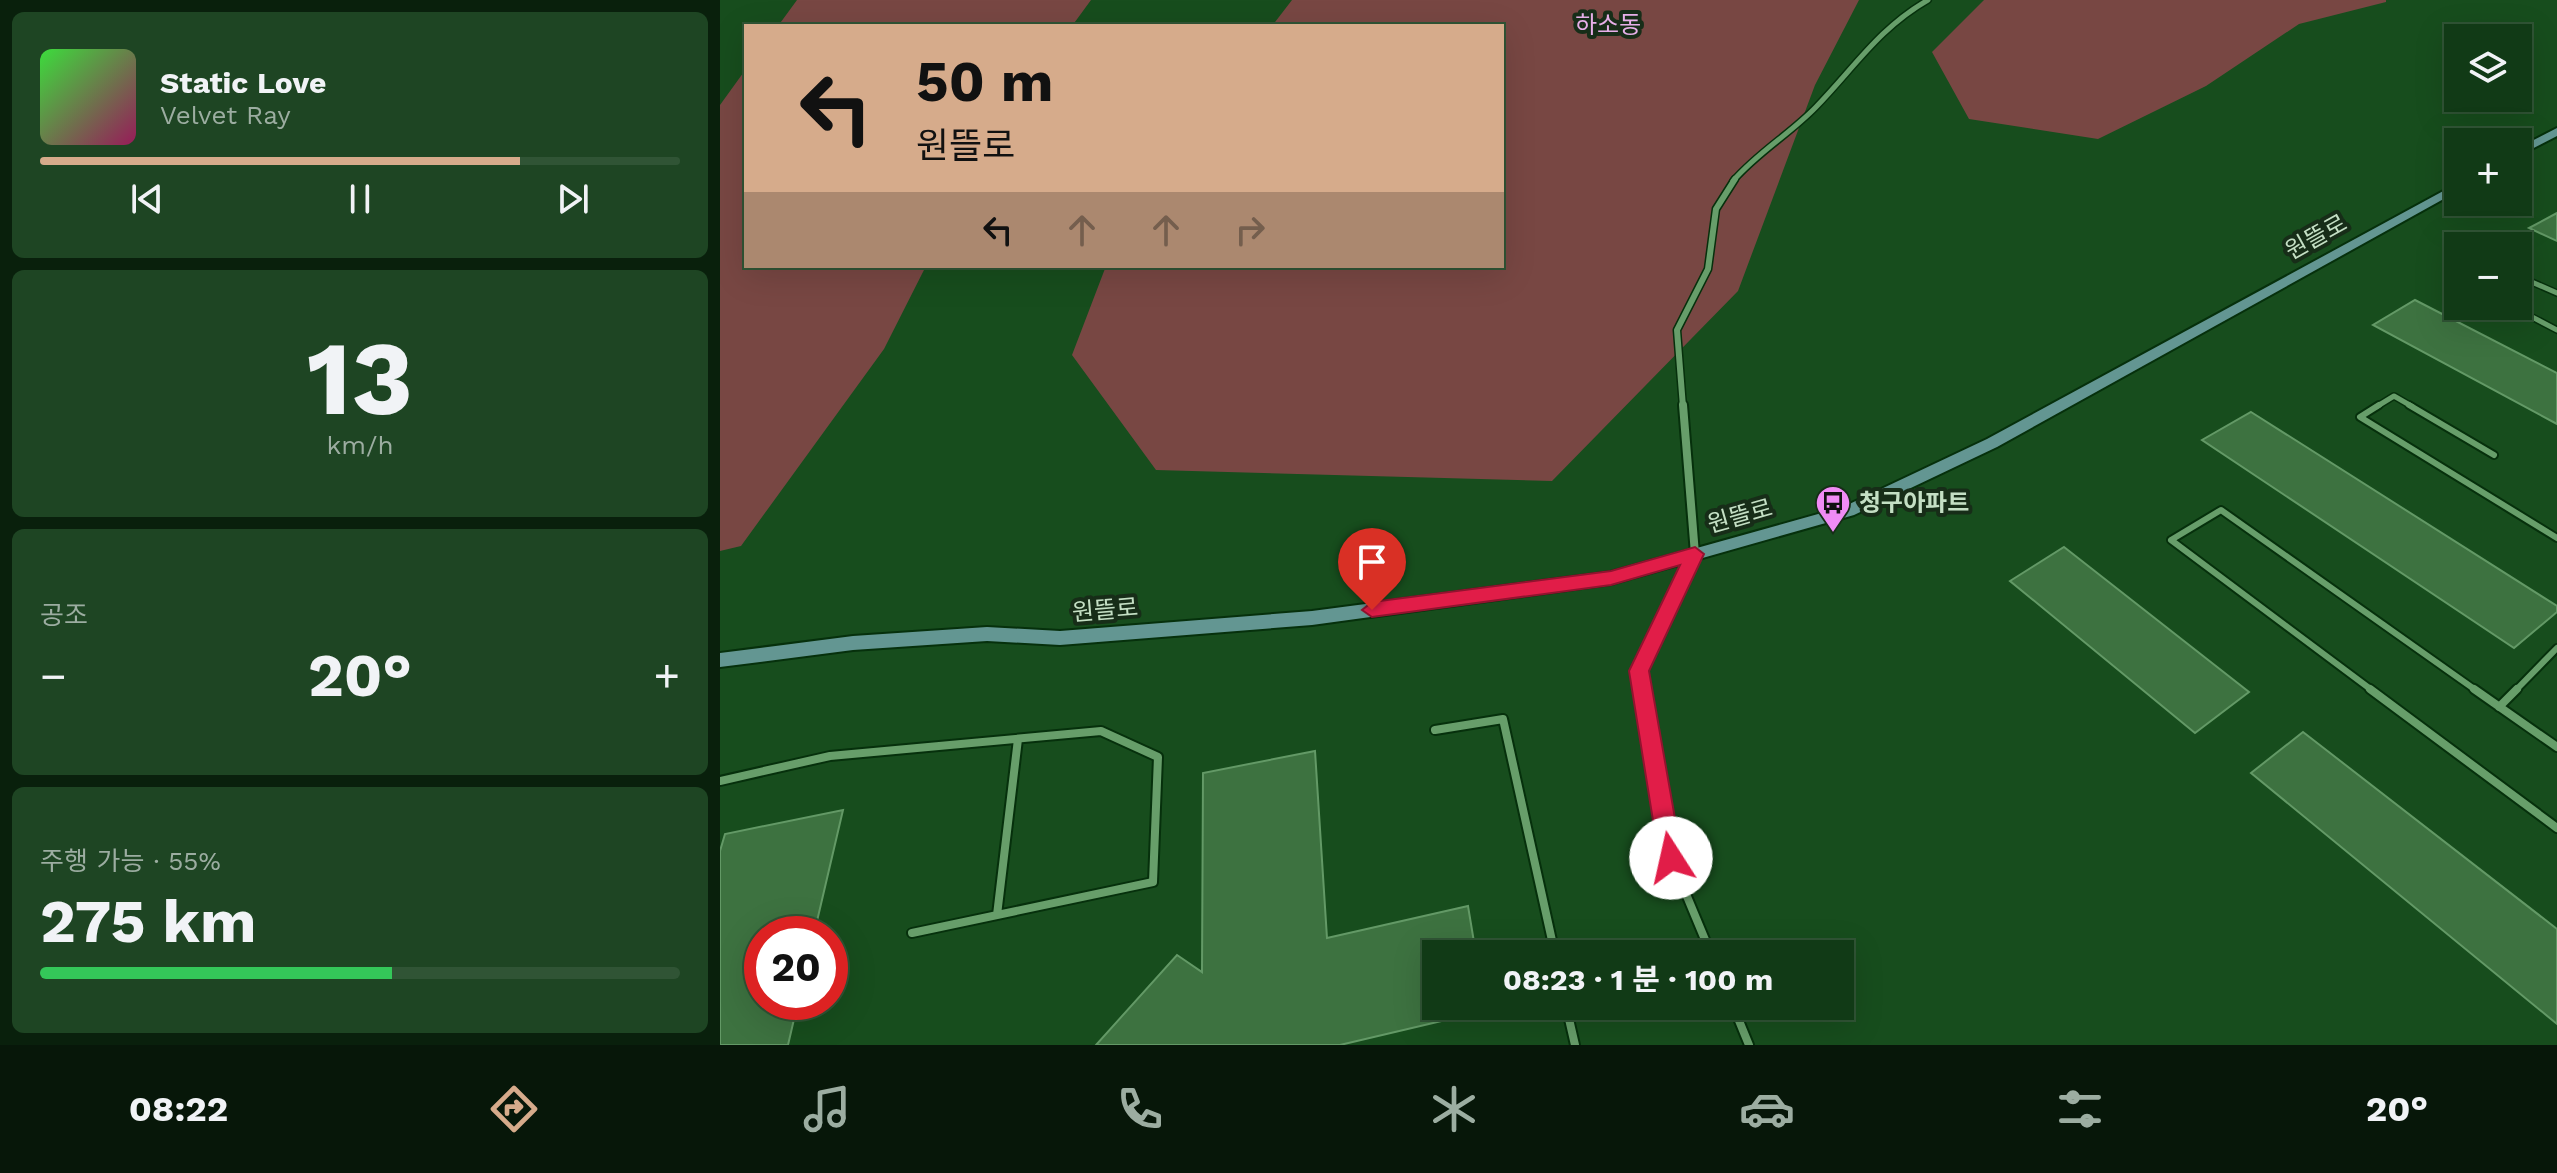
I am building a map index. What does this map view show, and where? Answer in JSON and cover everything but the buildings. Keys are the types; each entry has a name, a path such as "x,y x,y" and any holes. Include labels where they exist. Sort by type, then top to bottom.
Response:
{"street":[{"path":"1695,554 1677,330 1708,269 1716,209 1734,180 1755,157 1788,134 1819,104 1841,75 1895,23 1928,0"},
{"path":"2532,145 2557,131"},
{"name":"원뜰로","path":"720,660 853,643 987,634 1060,638 1312,618 1611,578 1848,511 1992,443 2444,194"}],"lane":[{"path":"2532,282 2557,293"},
{"path":"2532,317 2557,330"},
{"path":"2494,455 2394,396 2360,417 2557,538"},
{"path":"2557,747 2221,510 2171,540 2557,828"},
{"path":"1695,554 1639,671 1671,858 1705,940"},
{"path":"2499,707 2557,648"},
{"path":"1435,730 1503,719 1552,940"},
{"path":"720,781 830,756 1101,731 1158,757 1153,882 912,933"},
{"path":"997,915 1018,739"},
{"path":"1569,1020 1575,1045"},
{"path":"1739,1020 1749,1045"}],"shaded area":[{"path":"797,0 1091,0 1073,24 779,24"},
{"path":"1292,0 1859,0 1815,85 1738,291 1552,481 1156,470 1072,355 1105,268 1504,268 1504,24 1274,24"},
{"path":"1984,0 2386,2 2299,24 2206,86 2098,139 1969,119 1932,52"},
{"path":"744,72 744,268 925,268 884,349 741,546 720,551 720,105"}],"place":[{"name":"청구아파트","path":"1833,534"}],"district":[{"name":"하소동","path":"1608,25"}],"route":[{"path":"1372,610 1611,578 1695,554 1639,671 1671,858"}]}
